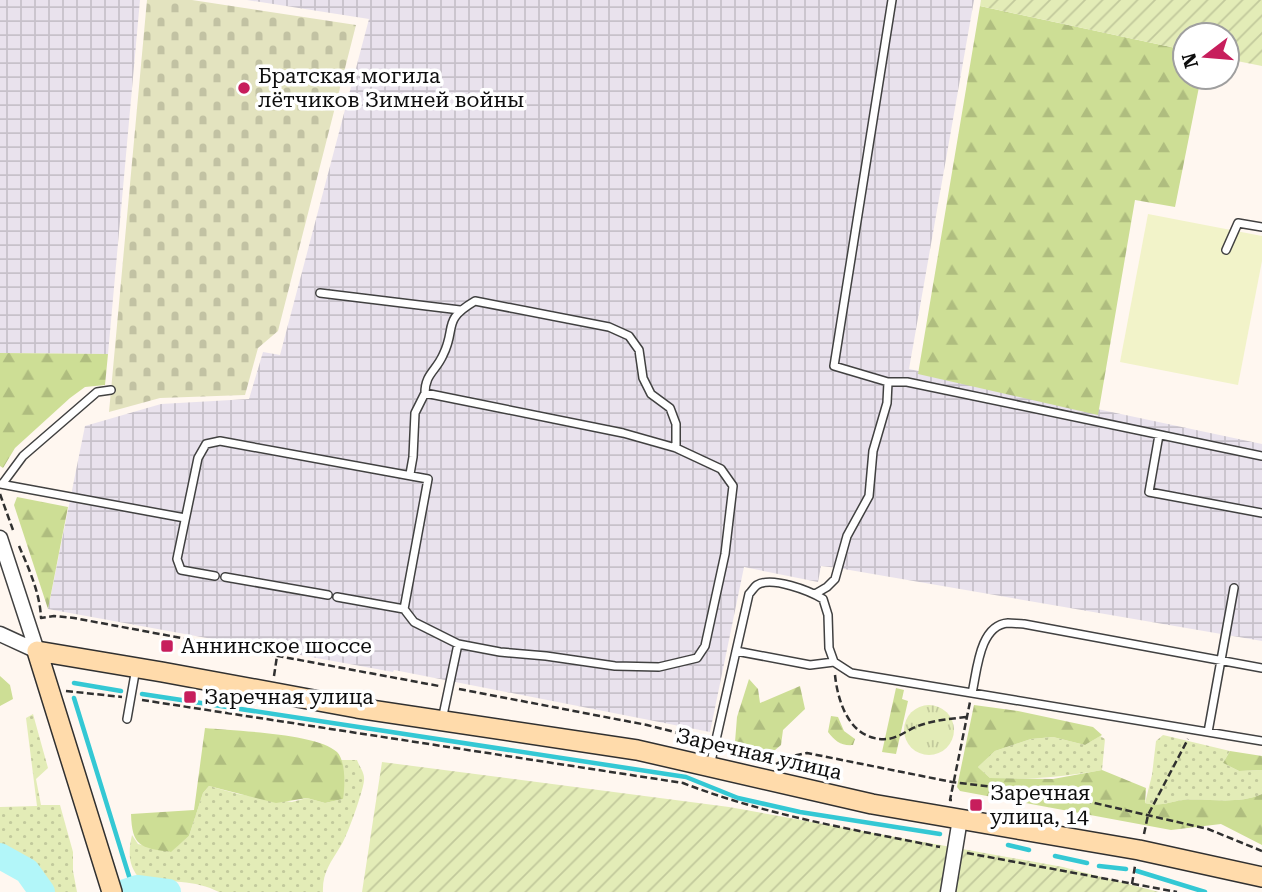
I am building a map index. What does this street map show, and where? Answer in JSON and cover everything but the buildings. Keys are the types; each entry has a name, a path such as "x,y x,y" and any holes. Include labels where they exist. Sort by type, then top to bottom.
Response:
{"street":[{"path":"0,538 112,892"},
{"path":"0,634 37,651"},
{"name":"Заречная улица","path":"37,651 357,708 636,750 712,757 761,779 872,804 959,810 1262,877"},
{"path":"948,892 959,810"}],"lane":[{"path":"892,0 834,366 888,382 907,382 1262,456"},
{"path":"1226,250 1238,223 1262,227"},
{"path":"320,293 460,310"},
{"path":"410,474 415,413 425,393 425,381 444,354 451,323 460,310 475,301 609,327 629,336 639,350 643,378 651,394 670,408 676,424 676,448"},
{"path":"815,594 835,579 847,536 869,496 873,451 887,403 888,382"},
{"path":"111,390 97,392 23,456 2,483 185,518"},
{"path":"337,597 404,609 414,622 458,644 500,653 546,656 615,666 659,667 696,658 705,646 725,554 733,486 721,469 676,448 623,433 425,393"},
{"path":"1159,435 1149,492 1262,513"},
{"path":"215,576 181,570 177,559 198,458 206,444 220,441 428,479 404,609"},
{"path":"225,577 328,595"},
{"path":"712,757 749,594 757,585 769,583 807,589 823,599 829,648 834,662 851,673 1262,741"},
{"path":"1208,732 1234,588"},
{"path":"972,693 984,643 993,631 1005,623 1024,624 1262,668"},
{"path":"442,720 458,644"},
{"path":"736,651 810,665 834,662"},
{"path":"127,719 137,668"}],"path":[{"path":"0,494 13,529"},
{"path":"17,542 35,589 41,618 74,618 682,733 704,739 712,757"},
{"path":"274,679 277,656"},
{"path":"834,662 842,708 851,723 865,734 889,739 928,723 966,717"},
{"path":"63,691 131,698 683,783 735,803 804,821 1177,892"},
{"path":"959,810 950,800 952,782 972,693"},
{"path":"1145,829 1148,815 1192,729"},
{"path":"761,779 781,761 807,753 952,782 1052,794 1208,829 1262,850"},
{"path":"1132,884 1137,859"}],"shaded area":[{"path":"0,0 140,0 108,354 0,353"},
{"path":"247,0 974,0 909,369 1262,444 1262,641 838,568 821,566 818,582 744,567 710,732 394,670 393,672 48,609 85,426 161,404 249,399 263,352 280,355 369,19"}],"green space":[{"path":"147,0 192,0 356,25 278,331 258,348 245,395 160,398 109,412"},
{"path":"981,0 1262,0 1262,66 1241,62 1241,21 1171,21 1171,47 980,6"},
{"path":"980,6 1171,47 1171,91 1198,91 1175,207 1135,200 1098,415 918,374"},
{"path":"1148,214 1262,236 1262,261 1238,385 1120,362"},
{"path":"0,353 108,354 105,385 85,387 70,398 15,448 3,468 0,466"},
{"path":"17,497 68,507 48,609 14,505"},
{"path":"0,676 10,685 13,699 0,706"},
{"path":"749,679 758,689 760,703 800,686 805,709 783,730 781,745 769,755 750,755 735,742 737,717"},
{"path":"896,688 904,690 902,699 908,701 896,754 882,752"},
{"path":"929,705 946,713 954,730 946,747 929,755 912,747 904,730 912,713"},
{"path":"974,705 1093,727 1102,735 1085,745 1053,737 1031,739 995,751 978,767 990,778 1053,779 1102,770 1146,788 1145,803 1155,804 1183,800 1243,799 1262,794 1262,845 1221,824 1171,830 960,791 957,787"},
{"path":"33,714 48,768 36,779 41,805 60,805 73,852 77,892 48,892 27,862 0,849 0,807 37,806 26,718"},
{"path":"831,716 838,717 844,731 855,739 853,745 839,742 828,732"},
{"path":"205,728 294,737 327,746 337,752 342,761 343,799 325,803 307,798 276,803 209,786 203,793 189,836 171,852 145,847 133,833 131,814 194,810"},
{"path":"1163,735 1230,751 1223,763 1239,771 1262,770 1262,794 1233,800 1145,803 1156,741"},
{"path":"1100,736 1105,739 1102,770 1004,779 990,778 978,767 995,751 1031,739 1053,737 1085,745"},
{"path":"1230,751 1262,756 1262,770 1239,771 1223,763"},
{"path":"341,760 357,760 364,780 346,835 326,873 323,892 219,892 191,883 141,880 134,870 130,853 132,835 138,844 170,852 189,836 203,793 209,786 238,794 292,802 307,798 325,803 343,799"},
{"path":"382,762 729,807 1063,867 1159,892 362,892"}],"waterway":[{"path":"74,683 121,691"},
{"path":"142,694 686,777 738,798 800,812 940,834"},
{"path":"74,698 133,889"},
{"path":"1008,845 1029,850"},
{"path":"0,856 27,871 42,892"},
{"path":"1055,856 1087,863"},
{"path":"1099,866 1126,869"},
{"path":"1137,871 1205,892"},
{"path":"125,892 137,888 168,892"}],"place":[{"name":"Братская могила лётчиков Зимней войны","path":"244,88"},
{"name":"Аннинское шоссе","path":"167,646"},
{"name":"Заречная улица","path":"190,697"},
{"name":"Заречная улица, 14","path":"976,805"}]}
